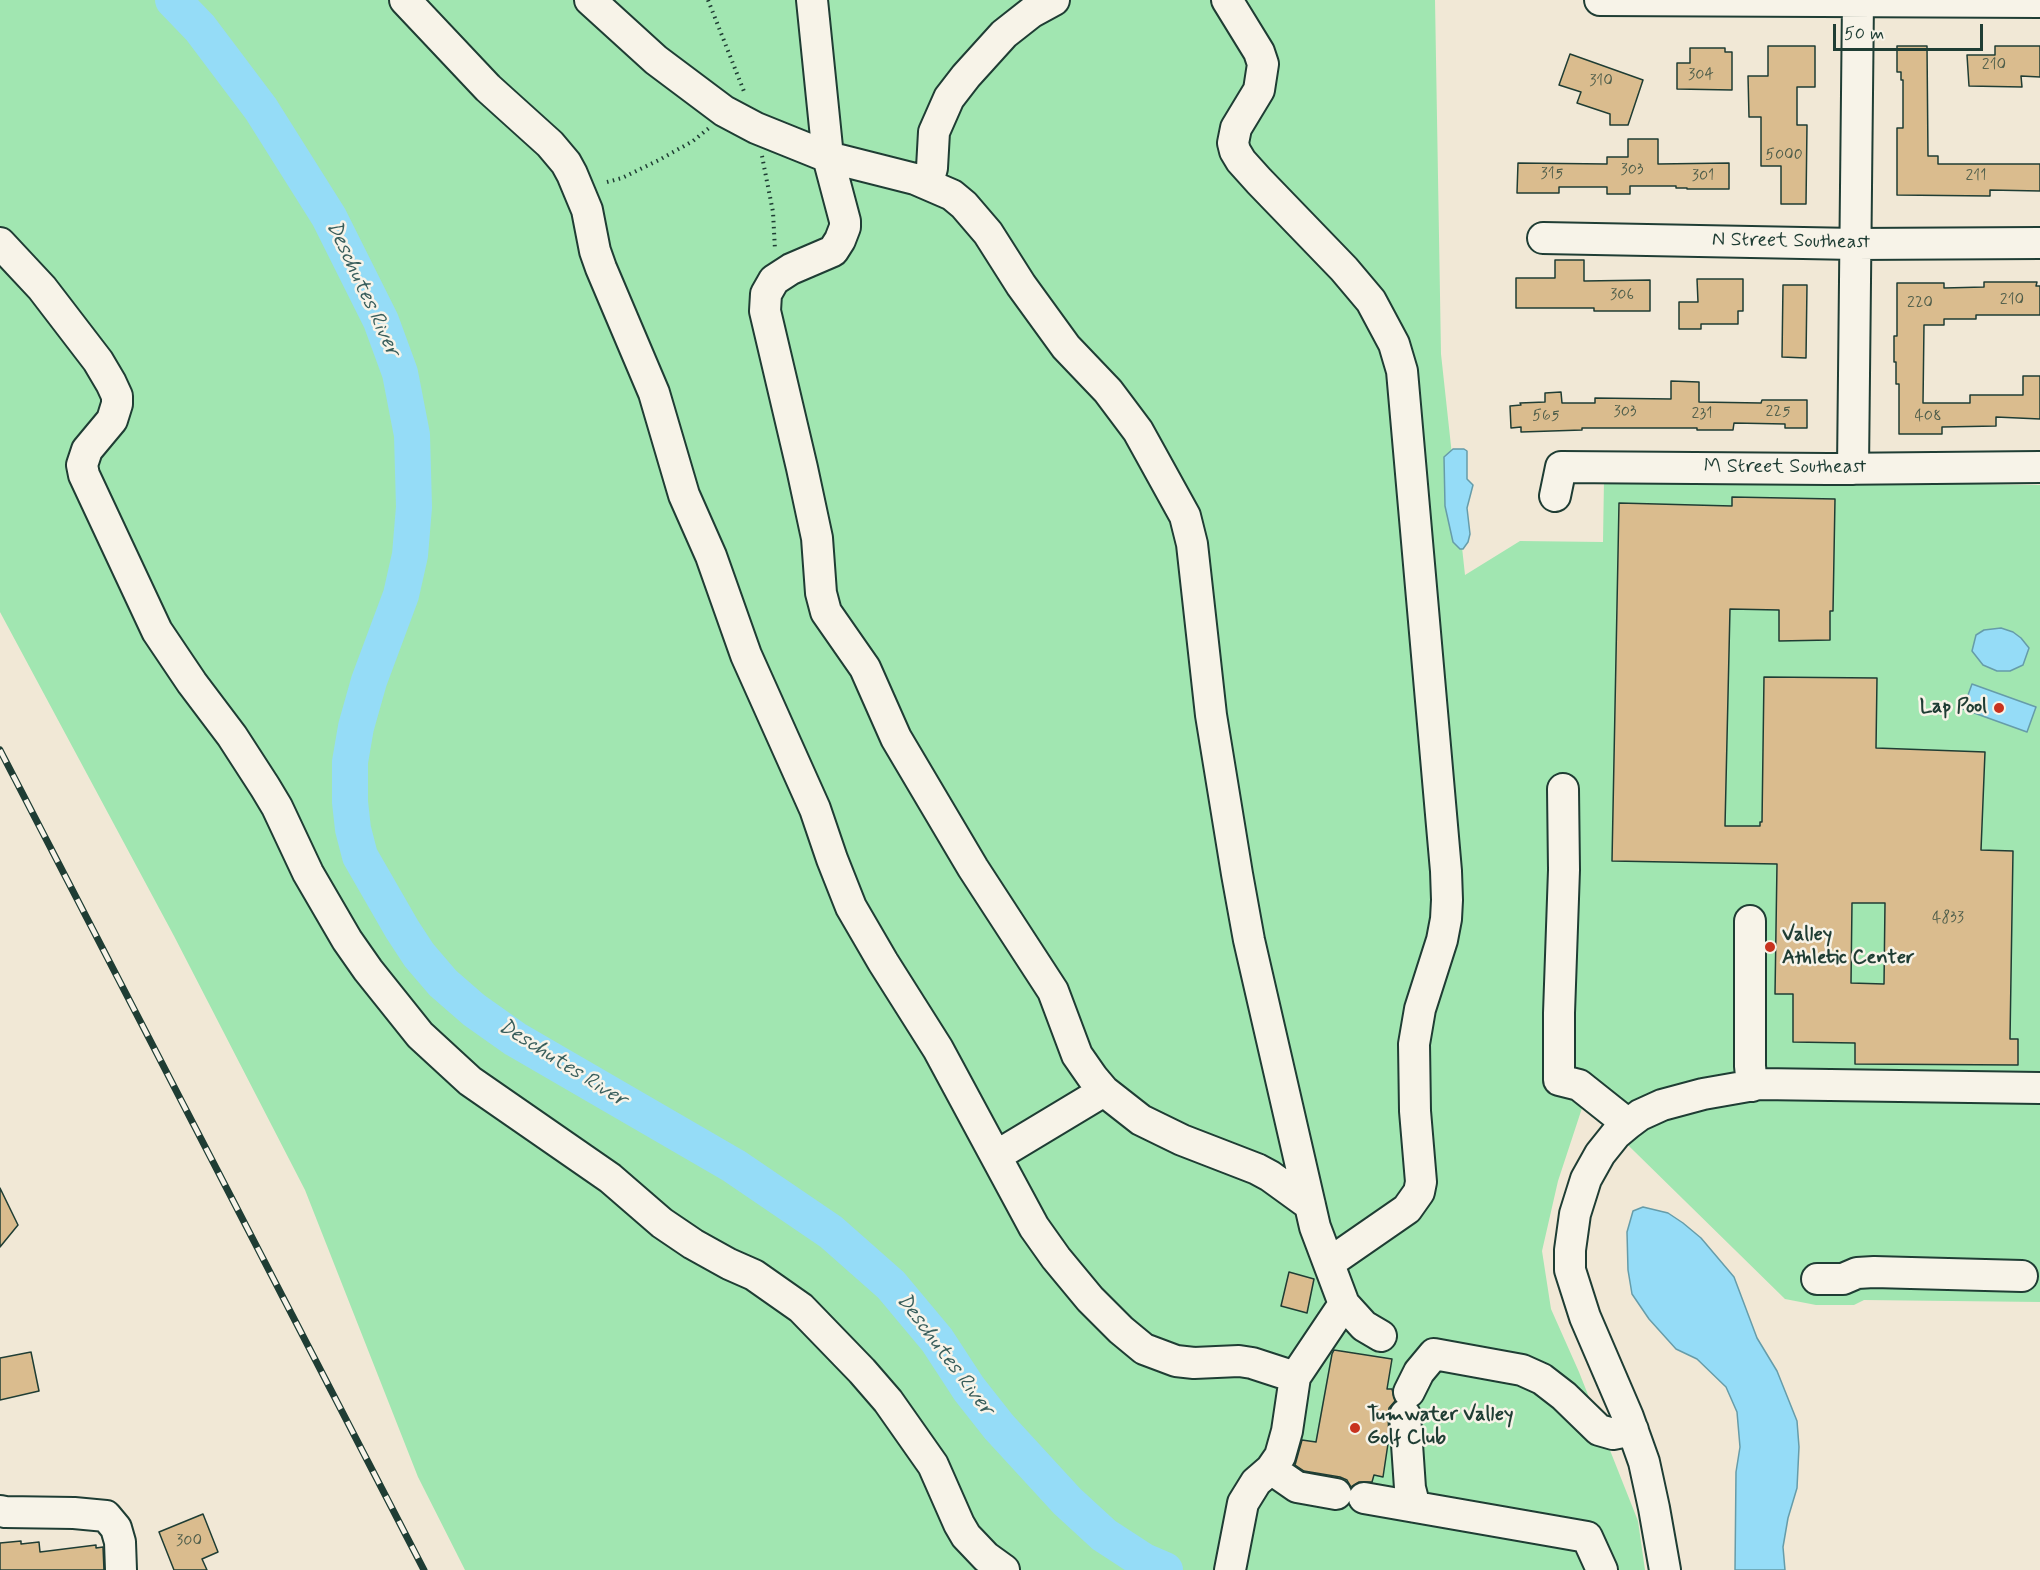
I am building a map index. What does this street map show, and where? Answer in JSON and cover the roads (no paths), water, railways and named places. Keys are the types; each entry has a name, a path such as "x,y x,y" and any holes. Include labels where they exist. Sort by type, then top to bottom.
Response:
{"street":[{"path":"405,0 488,88 550,144 572,174 587,210 595,251 601,268 654,393 684,495 711,556 746,655 815,809 851,907 938,1049 1034,1227 1090,1299 1144,1349 1176,1362 1245,1362 1295,1377"},
{"path":"590,0 656,60 724,111 756,128 828,157 928,183 952,195 964,205 988,233 1021,285 1066,346 1108,391 1138,431 1185,516 1192,544 1211,716 1237,874 1249,940 1315,1227 1344,1304 1364,1326 1381,1336"},
{"path":"812,0 828,157 845,221 844,232 836,248 829,254 791,268 774,280 766,294 765,311 817,538 823,603 832,623 865,668 905,756 973,868 1053,991 1077,1054 1093,1078 1104,1091 1141,1120 1182,1140 1257,1169 1310,1205"},
{"path":"928,183 932,168 934,132 949,99 966,76 1004,34 1032,12 1054,0"},
{"path":"1227,0 1259,52 1263,64 1259,90 1236,128 1233,143 1235,151 1259,181 1344,268 1371,301 1394,344 1402,371 1446,871 1446,919 1419,1017 1414,1044 1415,1111 1421,1182 1419,1192 1407,1209 1329,1263"},
{"path":"1600,0 2040,2"},
{"path":"1853,469 1858,1"},
{"name":"N Street Southeast","path":"1543,238 1855,244 2040,243"},
{"path":"0,243 42,288 99,361 111,383 117,396 115,413 83,458 84,475 157,631 192,683 232,735 265,787 308,873 347,940 368,969 420,1035 470,1081 610,1178 662,1223 702,1249 754,1275 801,1308 888,1401 933,1465 966,1536 986,1557 1004,1570"},
{"name":"M Street Southeast","path":"1555,496 1561,467 1853,469 2040,467"},
{"path":"1563,789 1564,870 1559,1080 1579,1085 1628,1124"},
{"path":"1750,921 1752,1086"},
{"path":"1665,1570 1644,1462 1633,1430 1579,1302 1570,1270 1575,1214 1587,1179 1600,1154 1616,1134 1628,1124 1640,1115 1662,1105 1703,1094 1760,1084 2040,1088"},
{"path":"996,1156 1104,1091"},
{"path":"1817,1280 1843,1280 1857,1273 1874,1272 2022,1276"},
{"path":"1230,1570 1243,1503 1256,1482 1271,1469 1280,1456 1287,1431 1295,1377 1344,1304"},
{"path":"1415,1507 1410,1488 1407,1404 1419,1372 1434,1354 1522,1370 1542,1379 1564,1396 1599,1430 1613,1434 1633,1430"},
{"path":"1271,1469 1297,1487 1587,1537 1602,1570"},
{"path":"0,1511 106,1516 116,1528 120,1542 121,1570"}],"water":[{"path":"1453,449 1467,451 1467,479 1473,485 1467,508 1470,534 1463,549 1453,542 1445,506 1444,457"},
{"path":"2001,628 2013,632 2029,648 2023,665 2010,671 1997,671 1983,665 1972,651 1976,635 1984,630"},
{"name":"Lap Pool","path":"1972,684 2036,707 2027,732 1963,709"},
{"path":"1643,1207 1668,1213 1683,1223 1701,1238 1734,1277 1757,1338 1777,1371 1797,1421 1799,1447 1797,1488 1788,1518 1783,1547 1785,1570 1735,1570 1736,1472 1740,1447 1737,1412 1726,1387 1697,1359 1676,1349 1649,1319 1632,1294 1628,1270 1627,1232 1633,1211"}],"waterway":[{"name":"Deschutes River","path":"173,0 200,28 261,109 329,217 381,321 400,373 412,435 414,507 410,555 401,595 369,681 356,727 350,762 350,802 353,829 360,856 402,929 419,955 443,983 474,1010 515,1039 734,1166 831,1232 891,1285 937,1340 969,1389 999,1427 1067,1501 1104,1535 1144,1561 1165,1570"}],"railway":[{"path":"0,750 424,1570"}],"place":[{"name":"Lap Pool","path":"1999,708"},
{"name":"Valley Athletic Center","path":"1770,947"},
{"name":"Tumwater Valley Golf Club","path":"1355,1428"}]}
